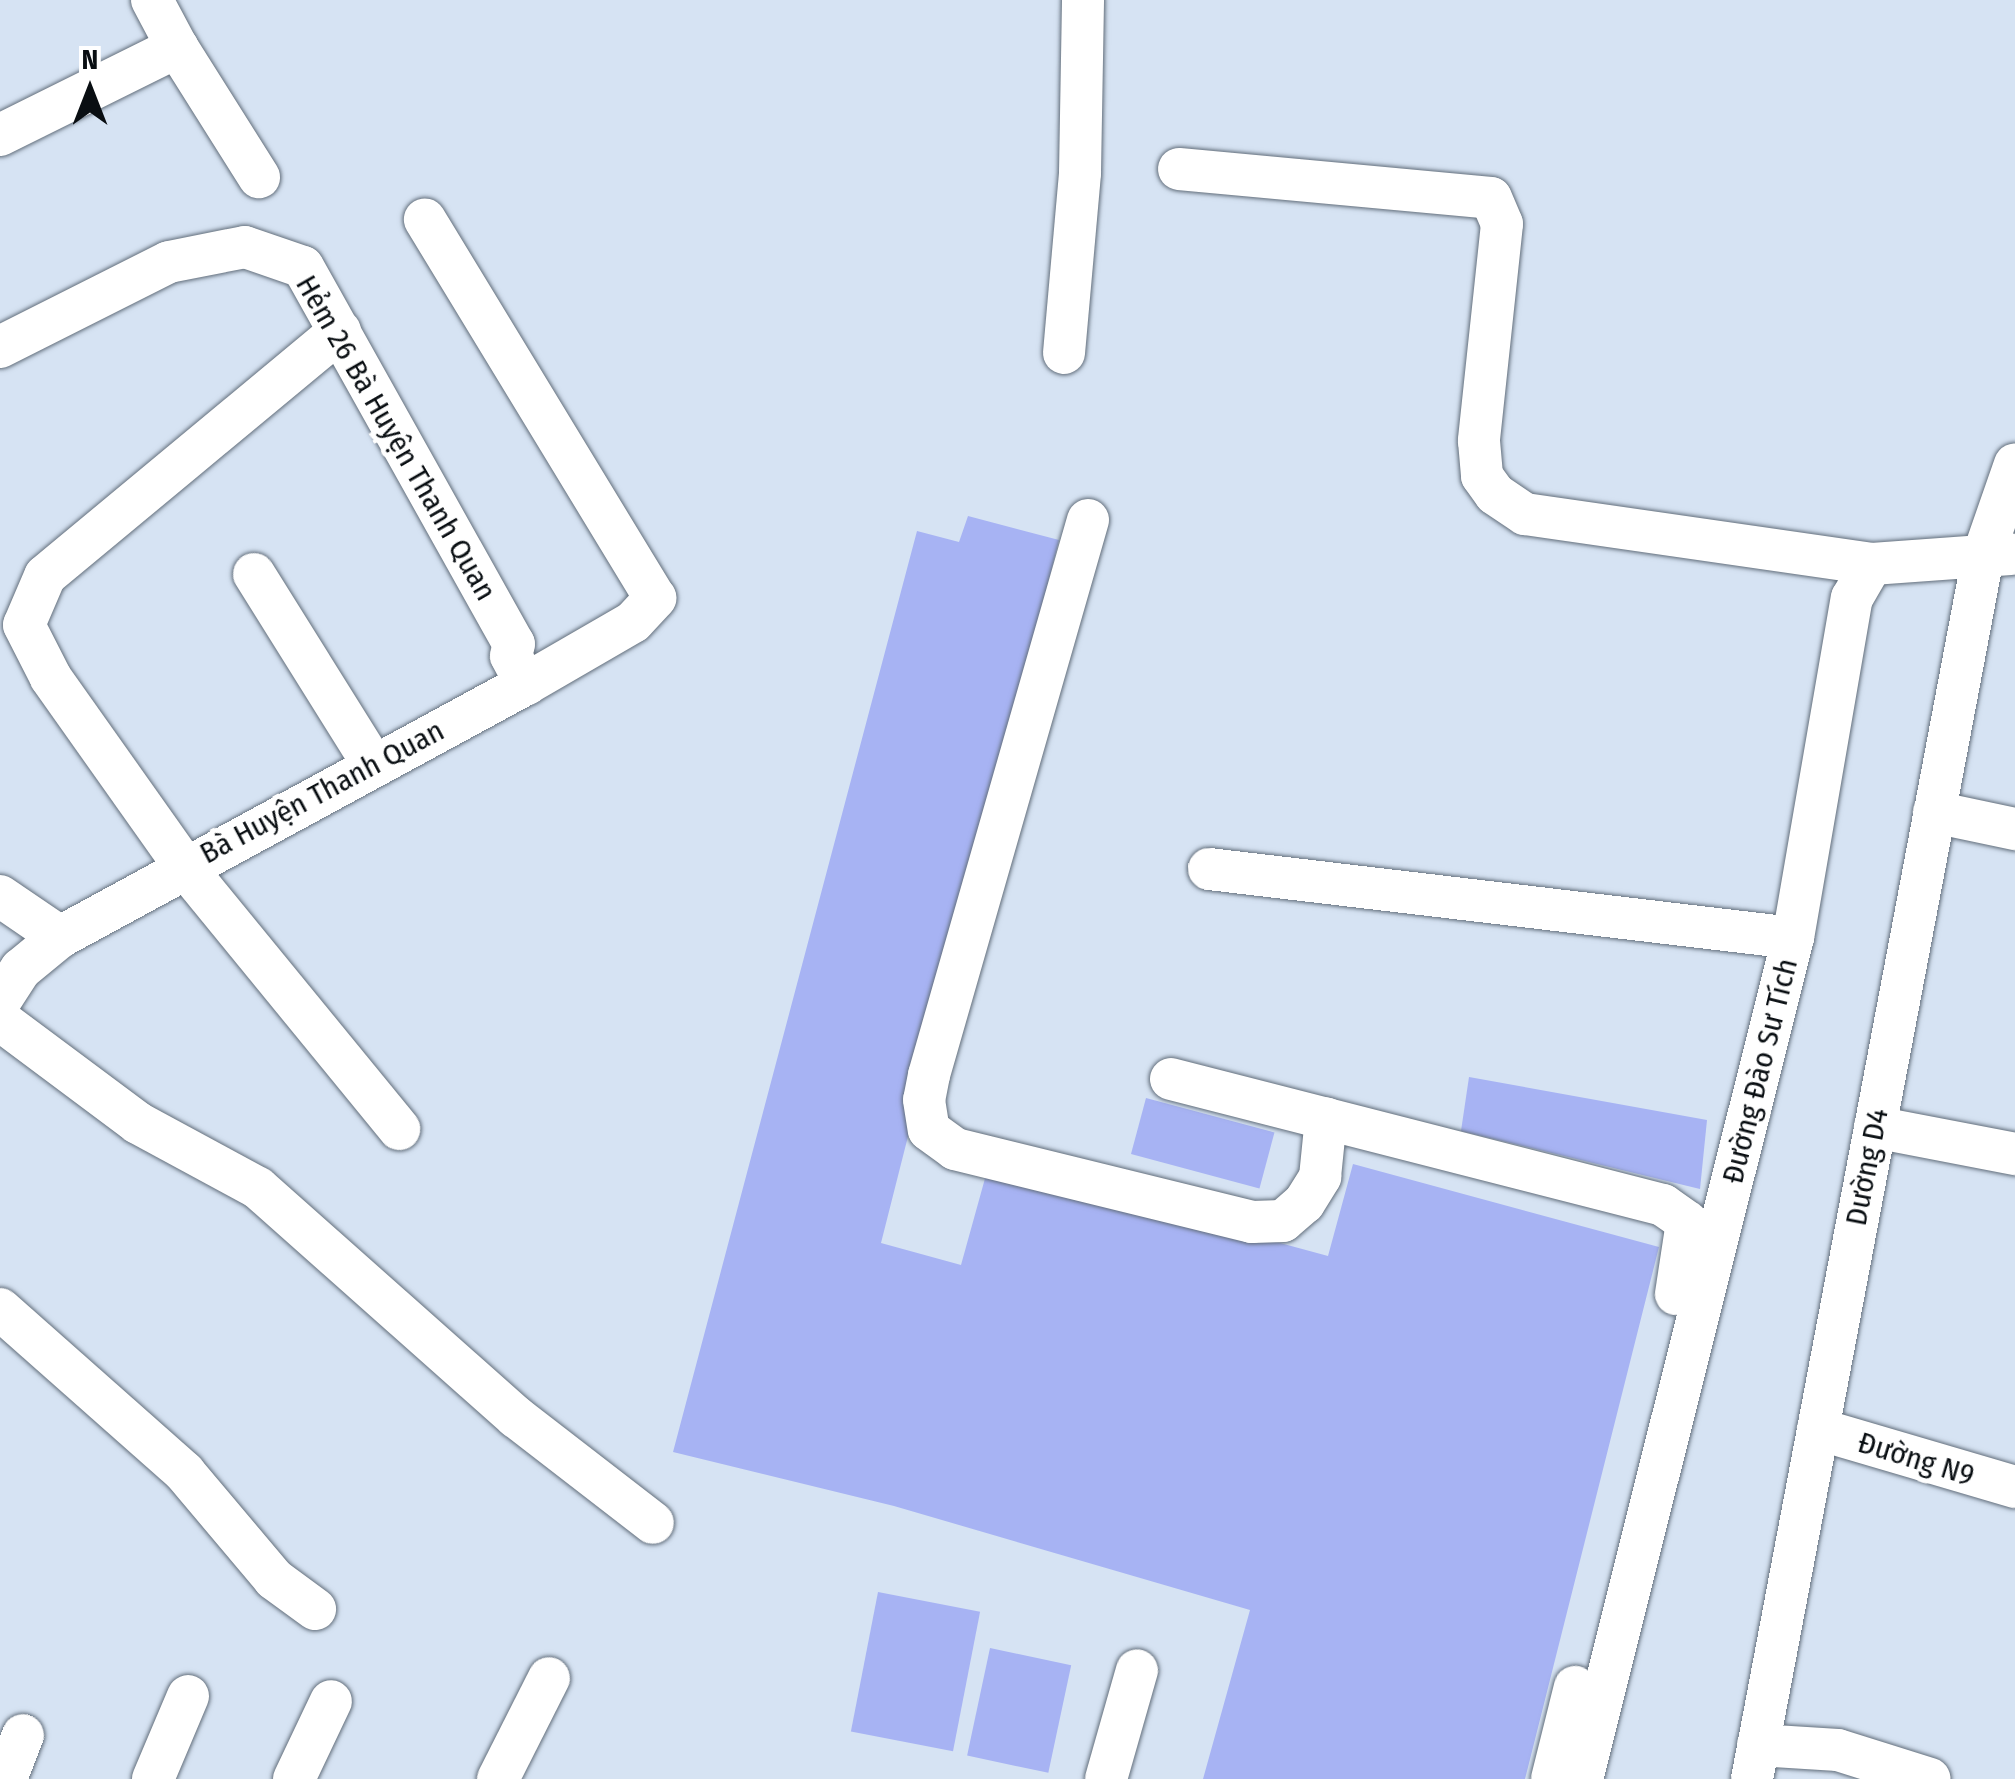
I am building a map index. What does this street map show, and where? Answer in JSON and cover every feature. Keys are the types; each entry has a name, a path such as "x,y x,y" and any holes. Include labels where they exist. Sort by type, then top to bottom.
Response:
{"street":[{"path":"152,0 259,177"},
{"path":"1064,353 1080,173 1082,0"},
{"path":"0,135 177,46"},
{"path":"1180,168 1491,198 1502,224 1479,441 1482,476 1495,494 1526,514 1872,564 1999,555 2015,464"},
{"name":"Bà Huyện Thanh Quan","path":"0,1001 21,969 60,937 372,763 519,670 633,622 655,598 425,219"},
{"name":"Hẻm 26 Bà Huyện Thanh Quan","path":"0,347 170,262 245,247 302,268 514,644 519,670"},
{"path":"340,330 45,576 26,611 24,626 51,678 184,866 398,1129"},
{"path":"1088,520 929,1075 929,1130 954,1149 1252,1222 1282,1221 1304,1203 1320,1177 1326,1118"},
{"name":"Dường D4","path":"1755,1762 1934,812 1999,555"},
{"name":"Đường Đào Sư Tích","path":"1582,1779 1793,938 1852,598 1872,564"},
{"path":"254,574 372,763"},
{"path":"1934,812 2015,829"},
{"path":"1210,869 1793,938"},
{"path":"0,896 60,937"},
{"path":"0,1020 138,1123 258,1188 516,1417 654,1523"},
{"path":"1171,1079 1664,1205 1687,1222 1687,1254 1552,1779"},
{"path":"1875,1126 2015,1154"},
{"path":"0,1309 184,1472 274,1579 314,1609"},
{"name":"Đường N9","path":"1818,1429 2015,1487"},
{"path":"1106,1779 1138,1670"},
{"path":"498,1779 549,1678"},
{"path":"153,1779 188,1696"},
{"path":"294,1779 331,1701"},
{"path":"6,1779 23,1734"},
{"path":"1755,1762 1838,1750 1930,1779"}],"building":[{"path":"968,516 1059,540 881,1243 961,1265 989,1164 1328,1256 1353,1164 1659,1247 1525,1779 1203,1779 1250,1610 894,1506 673,1452 917,531 959,542"},
{"path":"1469,1077 1707,1120 1700,1189 1461,1131"},
{"path":"1146,1098 1274,1132 1259,1188 1131,1154"},
{"path":"878,1592 980,1612 953,1751 851,1731"},
{"path":"990,1648 1071,1665 1048,1773 967,1756"}]}
